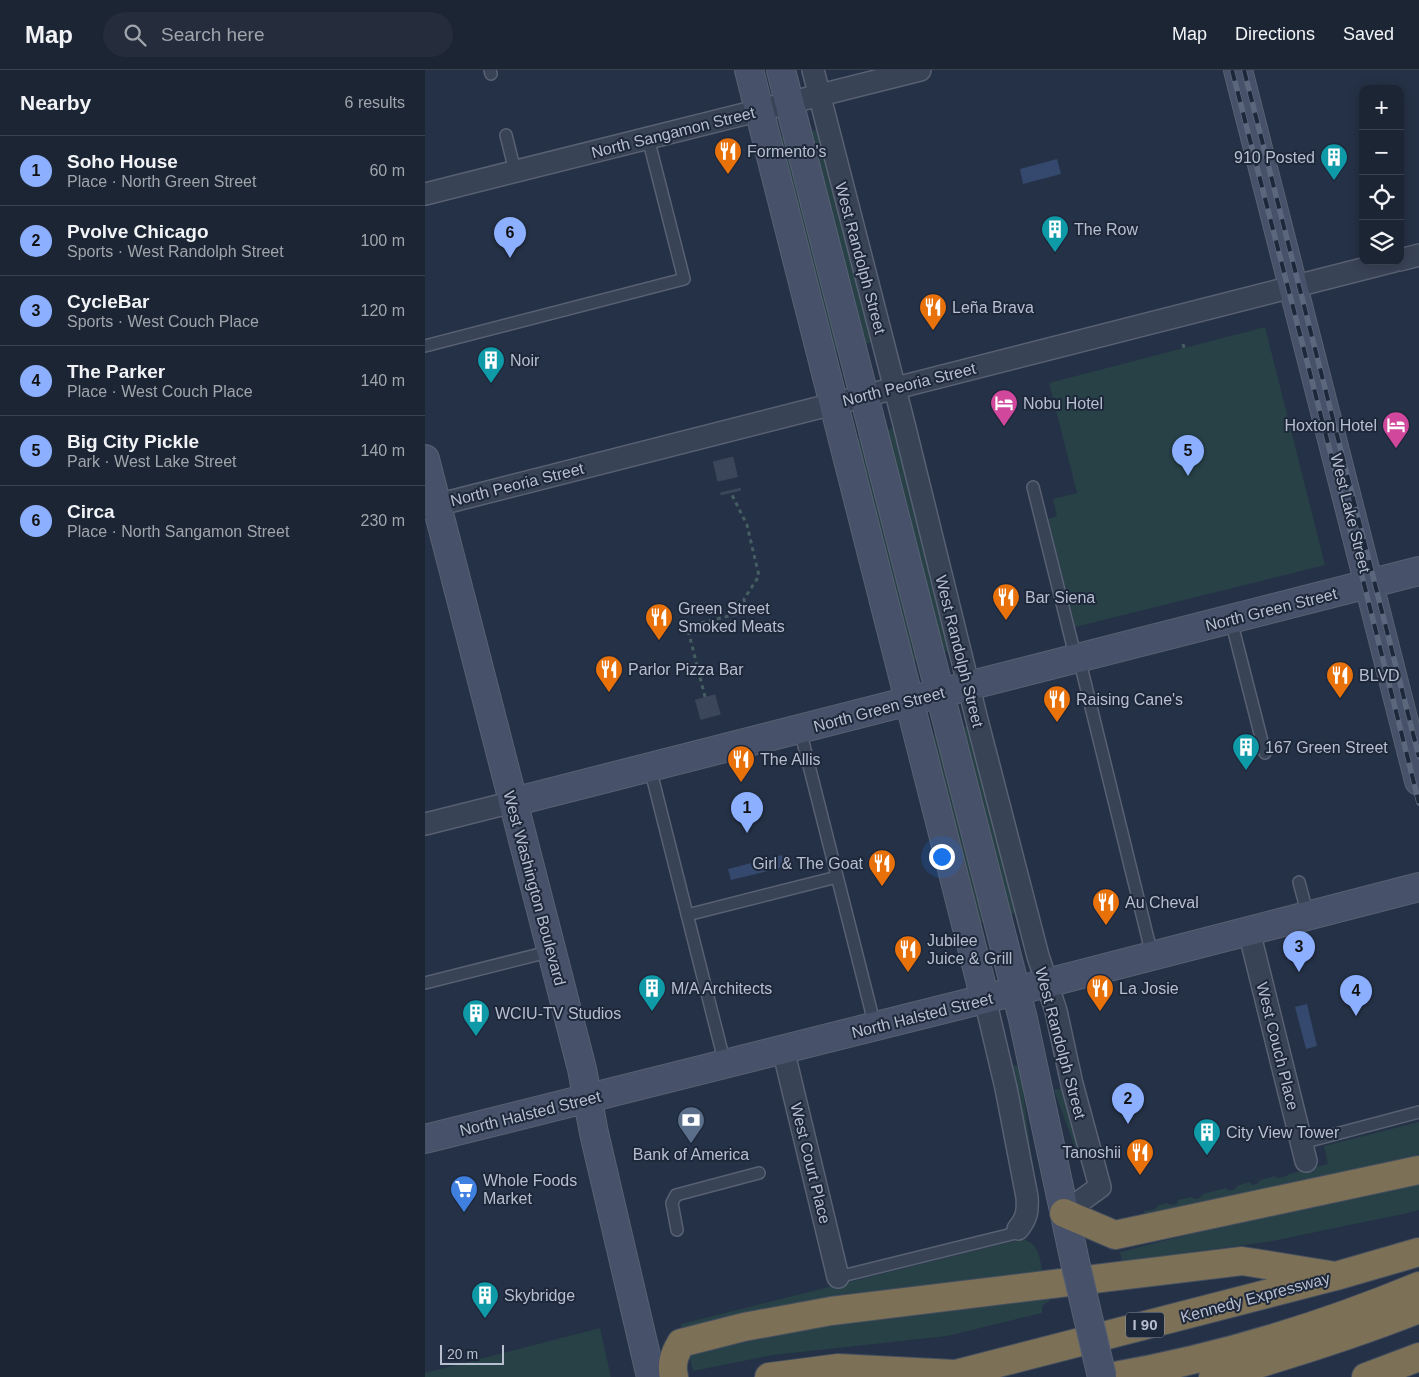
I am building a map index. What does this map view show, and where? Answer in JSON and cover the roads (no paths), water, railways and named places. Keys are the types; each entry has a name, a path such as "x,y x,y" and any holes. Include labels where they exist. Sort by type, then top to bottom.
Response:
{"highway":[{"path":"1064,1213 1115,1235 1419,1170"},
{"name":"Kennedy Expressway","path":"769,1377 839,1368 949,1376 1335,1276 1419,1252"},
{"path":"666,1376 681,1343 744,1327 831,1311 1242,1261 1335,1276"},
{"path":"1213,1377 1305,1339 1380,1302 1419,1286"},
{"path":"1109,1377 1305,1339 1364,1331 1419,1310"},
{"path":"1366,1377 1419,1357"}],"main road":[{"path":"749,70 985,999"},
{"name":"West Randolph Street","path":"781,70 1016,991 1102,1377"},
{"name":"West Lake Street","path":"1238,70 1419,781"},
{"name":"West Washington Boulevard","path":"425,459 431,507 553,951 582,1069 594,1133 666,1376"},
{"name":"North Green Street","path":"513,802 1419,572"},
{"name":"North Halsted Street","path":"425,1140 1419,887"}],"street":[{"name":"West Randolph Street","path":"813,70 1038,956 1055,1011 1072,1084 1100,1187 1064,1213"},
{"name":"North Sangamon Street","path":"425,194 920,70"},
{"path":"1404,259 1419,255"},
{"name":"North Peoria Street","path":"431,507 1378,265"},
{"name":"North Green Street","path":"425,824 513,802"},
{"name":"West Couch Place","path":"1249,931 1304,1152"},
{"path":"985,999 1006,1088 1027,1197 1028,1211 1018,1229"},
{"name":"West Court Place","path":"783,1049 838,1277"}],"lane":[{"path":"506,135 515,171"},
{"path":"425,346 684,279 648,138"},
{"path":"1033,487 1152,955"},
{"path":"1231,620 1265,753"},
{"path":"800,730 875,1027"},
{"path":"650,768 725,1064"},
{"path":"687,916 837,877"},
{"path":"1299,882 1307,916"},
{"path":"425,983 553,951"},
{"path":"1304,1152 1419,1112"},
{"path":"677,1230 672,1203 676,1195 759,1174"},
{"path":"838,1277 1012,1234 1018,1229"}],"water":[{"path":"1057,159 1061,174 1023,184 1020,169"},
{"path":"782,855 784,867 731,880 728,869"},
{"path":"1307,1004 1317,1046 1306,1049 1295,1007"}],"tunnel":[{"path":"723,459 731,493"},
{"path":"705,697 712,722"}],"railway":[{"path":"1232,70 1419,803"},
{"path":"1244,70 1419,757"}],"place":[{"name":"Formento's","path":"728,175"},
{"name":"910 Posted","path":"1334,181"},
{"name":"The Row","path":"1055,253"},
{"name":"Circa","path":"510,258"},
{"name":"Leña Brava","path":"933,331"},
{"name":"Noir","path":"491,384"},
{"name":"Nobu Hotel","path":"1004,427"},
{"name":"Hoxton Hotel","path":"1396,449"},
{"name":"Big City Pickle","path":"1188,476"},
{"name":"Bar Siena","path":"1006,621"},
{"name":"Green Street Smoked Meats","path":"659,641"},
{"name":"Parlor Pizza Bar","path":"609,693"},
{"name":"BLVD","path":"1340,699"},
{"name":"Raising Cane's","path":"1057,723"},
{"name":"167 Green Street","path":"1246,771"},
{"name":"The Allis","path":"741,783"},
{"name":"Soho House","path":"747,833"},
{"name":"Girl & The Goat","path":"882,887"},
{"name":"Au Cheval","path":"1106,926"},
{"name":"CycleBar","path":"1299,972"},
{"name":"Jubilee Juice & Grill","path":"908,973"},
{"name":"M/A Architects","path":"652,1012"},
{"name":"La Josie","path":"1100,1012"},
{"name":"The Parker","path":"1356,1016"},
{"name":"WCIU-TV Studios","path":"476,1037"},
{"name":"Pvolve Chicago","path":"1128,1124"},
{"name":"Bank of America","path":"691,1144"},
{"name":"City View Tower","path":"1207,1156"},
{"name":"Tanoshii","path":"1140,1176"},
{"name":"Whole Foods Market","path":"464,1213"},
{"name":"Skybridge","path":"485,1319"}]}
